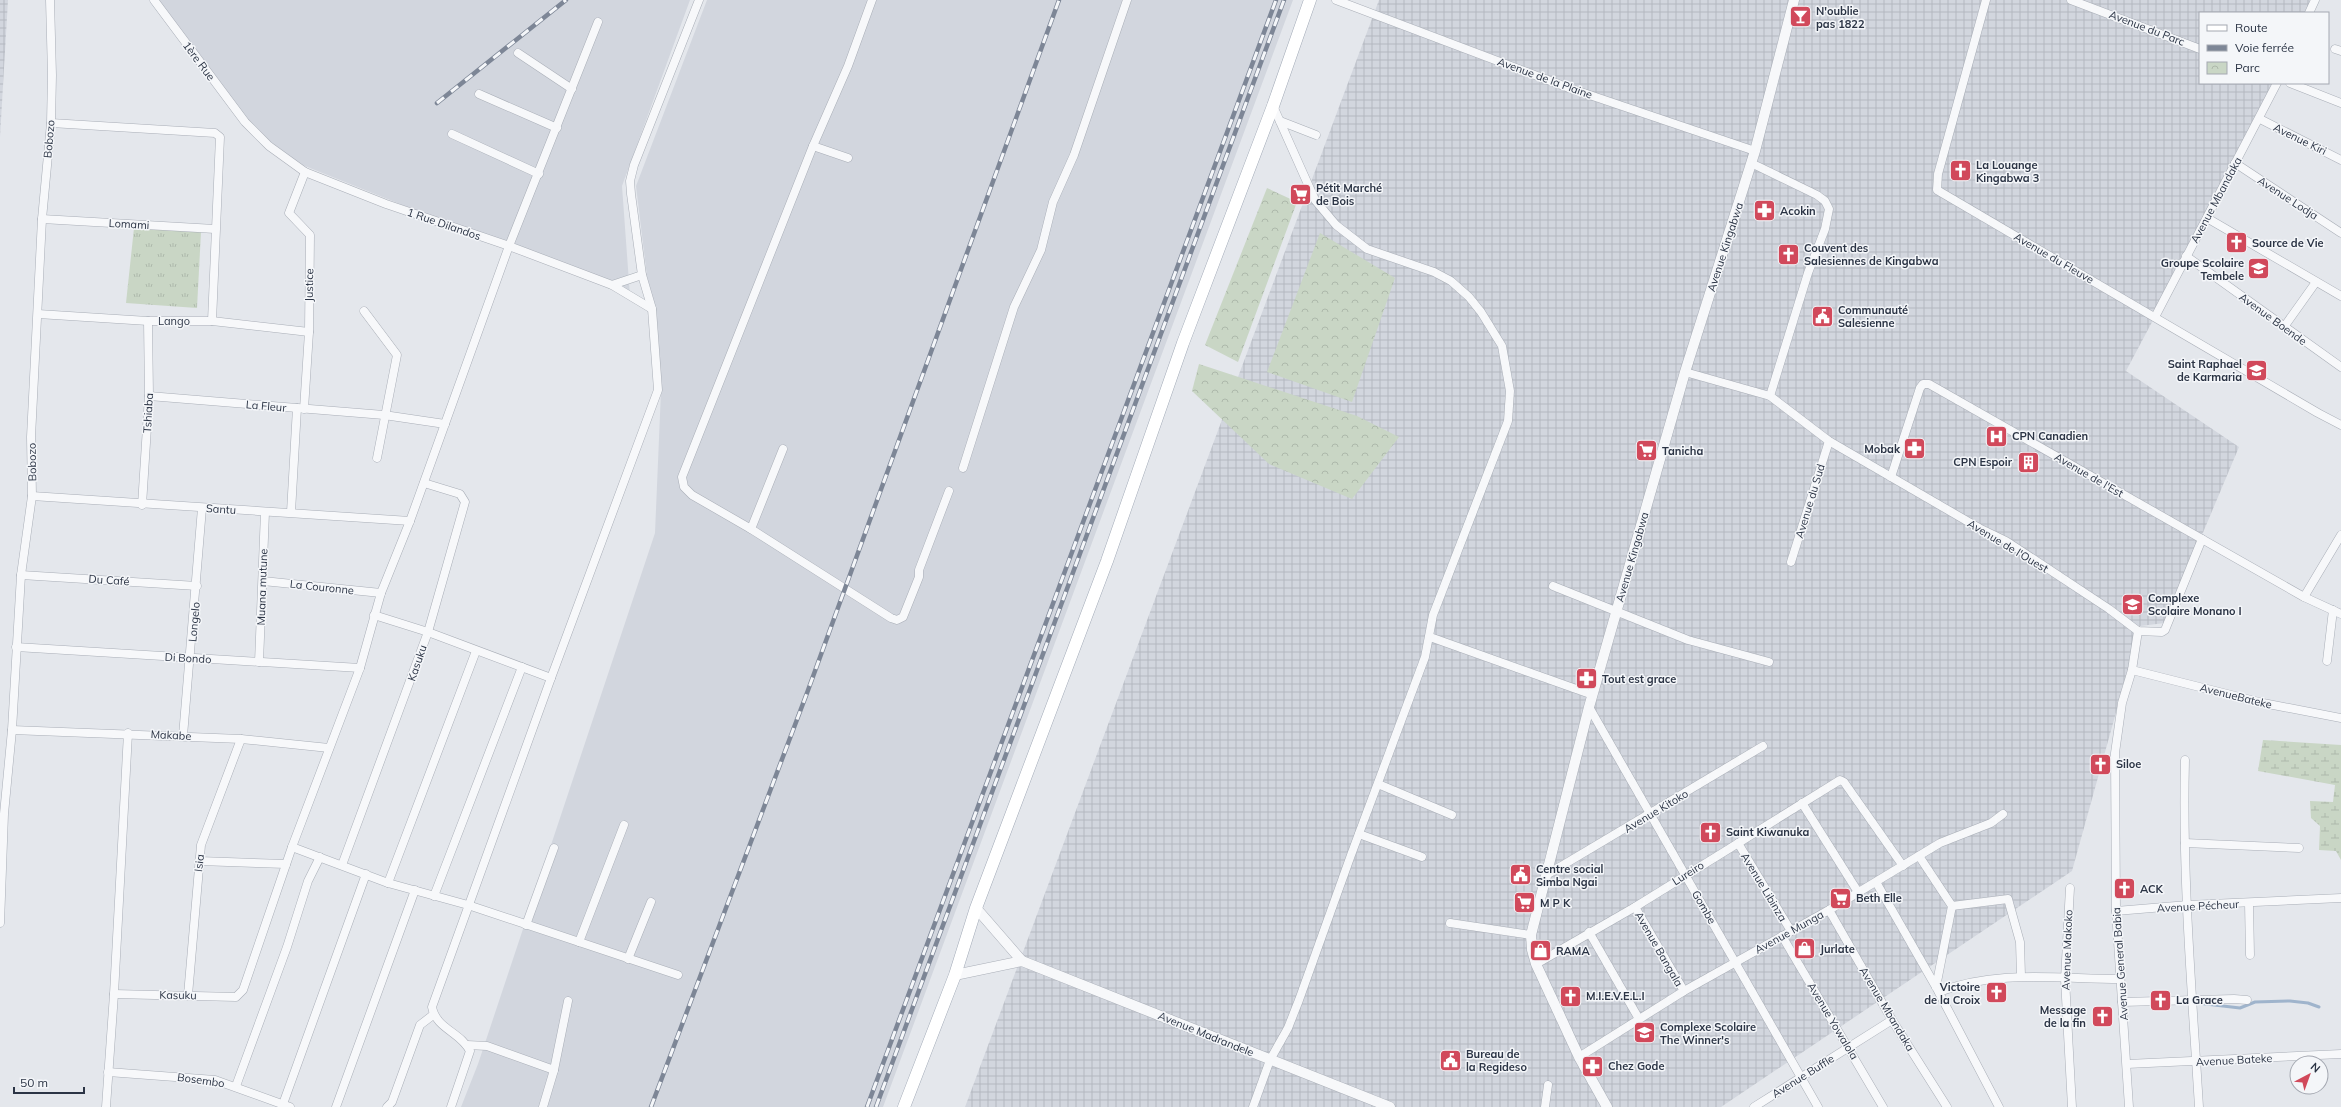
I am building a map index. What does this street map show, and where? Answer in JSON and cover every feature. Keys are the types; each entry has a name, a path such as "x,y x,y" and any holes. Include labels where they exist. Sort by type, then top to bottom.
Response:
{"main road":[{"path":"904,1107 955,975 976,908 1104,568 1183,343 1273,106 1310,0"}],"street":[{"name":"Bobozo","path":"0,923 4,814 12,730 21,575 32,496 31,437 42,219 51,123 52,75 50,0"},
{"name":"1ère Rue","path":"154,0 245,122"},
{"path":"554,1070 487,1046 467,1045 443,1026 433,1015 432,1007 551,678 658,390 652,310 642,275 630,181 634,166 699,0"},
{"path":"872,0 848,66 813,146 682,477 684,487 692,494 751,529 891,618 898,620 903,617 919,578 919,570 949,491"},
{"path":"963,468 1014,307 1041,250 1053,202 1074,154 1127,0"},
{"name":"Avenue de la Plaine","path":"1336,0 1562,86 1755,151"},
{"name":"Avenue Kingabwa","path":"1607,1107 1579,1057 1536,964 1532,950 1531,935 1548,874 1589,707 1685,372 1755,151 1794,0"},
{"name":"Avenue du Fleuve","path":"1986,0 1938,174 1937,190 2341,425"},
{"name":"Avenue du Parc","path":"2071,0 2199,49"},
{"path":"2309,12 2315,0"},
{"path":"199,861 286,864 360,668 381,593 410,521 510,246 598,22"},
{"path":"518,53 572,89"},
{"name":"Avenue Mbandaka","path":"2155,317 2260,119 2277,84"},
{"path":"2293,84 2341,102"},
{"path":"479,94 557,128"},
{"path":"1253,1107 1270,1060 1281,1041 1299,1000 1425,657 1433,615 1508,421 1510,391 1502,346 1469,297 1451,282 1434,272 1367,249 1336,225 1315,200 1273,106"},
{"name":"Avenue Kiri","path":"2260,119 2341,160"},
{"path":"1280,121 1316,135"},
{"name":"1 Rue Dilandos","path":"245,122 270,146 305,172 386,204 510,246 612,285 652,310"},
{"path":"51,123 215,133 221,141 215,229 212,321"},
{"path":"452,134 539,174"},
{"path":"813,146 848,158"},
{"path":"1751,163 1825,201 1829,209 1825,229 1808,273 1770,396"},
{"name":"Avenue Lodja","path":"2235,164 2341,233"},
{"name":"Justice","path":"291,512 308,332 310,235 289,213 305,172"},
{"path":"2207,218 2341,296"},
{"name":"Lomami","path":"42,219 215,229"},
{"name":"Avenue Boende","path":"2186,256 2341,367"},
{"path":"612,285 642,275"},
{"path":"2284,327 2316,282"},
{"path":"364,311 397,355 384,414 377,458"},
{"name":"Lango","path":"38,314 148,321 212,321 308,332"},
{"name":"Tshiaba","path":"142,505 149,396 148,321"},
{"name":"Avenue de l'Ouest","path":"1685,372 1770,396 1829,441 2006,541 2110,608 2138,631"},
{"name":"Avenue de l'Est","path":"1891,477 1920,388 1923,384 1929,384 2304,597 2341,614"},
{"name":"La Fleur","path":"149,396 300,409 384,414 445,424"},
{"name":"Avenue du Sud","path":"1791,562 1829,441"},
{"path":"751,529 783,449"},
{"name":"Kasuku","path":"342,865 428,632 465,502 460,494 424,483"},
{"name":"Santu","path":"32,496 142,505 265,512 291,512 410,521"},
{"name":"Longelo","path":"183,736 197,586 202,508"},
{"name":"Muana mutune","path":"259,662 265,512"},
{"path":"2304,597 2341,535"},
{"path":"2138,631 2162,632 2165,630 2202,540"},
{"name":"Du Café","path":"21,575 197,586"},
{"name":"La Couronne","path":"263,581 381,593"},
{"path":"1553,586 1688,640 1769,662"},
{"path":"2327,661 2333,610"},
{"path":"374,616 428,632 551,678"},
{"name":"Avenue General Babia","path":"2129,1107 2116,911 2115,753 2122,703 2132,670 2138,631"},
{"path":"1430,637 1593,695"},
{"name":"Di Bondo","path":"16,647 360,668"},
{"path":"388,883 476,651"},
{"path":"434,896 522,667"},
{"name":"AvenueBateke","path":"2132,670 2263,703 2341,718"},
{"name":"Gombe","path":"1589,707 1818,1107"},
{"name":"Makabe","path":"12,730 128,733 241,739 329,748"},
{"path":"106,1107 114,994 128,733"},
{"name":"Isia","path":"188,995 201,845 241,739"},
{"name":"Avenue Kitoko","path":"1548,874 1763,746"},
{"path":"2185,760 2185,843 2198,1107"},
{"name":"Lureiro","path":"1536,964 1589,932 1635,907 1685,874 1840,780 1844,782 1903,866"},
{"path":"1378,784 1452,815"},
{"path":"1802,803 1858,892"},
{"name":"Avenue Munga","path":"1579,1057 1684,991 1829,910 1940,843 1991,823 2002,814"},
{"path":"580,942 624,825"},
{"path":"1359,834 1422,857"},
{"name":"Avenue Libinza","path":"1738,842 1791,930"},
{"path":"2185,843 2299,848"},
{"path":"292,847 388,883 468,905 678,975"},
{"path":"526,925 554,848"},
{"path":"1919,856 1952,906 1938,989"},
{"path":"236,1086 287,947 308,881 320,857"},
{"name":"Kasuku","path":"114,994 236,997 240,994 286,864"},
{"path":"287,1106 366,874"},
{"path":"1876,882 1938,989 1999,1107"},
{"name":"Avenue Makoko","path":"2070,888 2065,979 2072,1107"},
{"path":"336,1107 415,890"},
{"name":"Avenue Pécheur","path":"2116,911 2188,905 2341,898"},
{"path":"1952,906 2008,899 2020,942 2021,976"},
{"path":"628,959 651,902"},
{"path":"2249,903 2250,955"},
{"name":"Avenue Bangala","path":"1635,907 1684,991"},
{"path":"955,975 1022,961 976,908"},
{"name":"Avenue Mbandaka","path":"1829,910 1892,1020 1947,1107"},
{"path":"1450,923 1531,935"},
{"path":"1589,932 1639,1019"},
{"name":"Avenue Yowalola","path":"1782,936 1883,1107"},
{"name":"Avenue Madrandele","path":"1022,961 1385,1106"},
{"path":"1938,989 2021,976 2065,979 2120,979"},
{"path":"2122,1002 2234,999 2247,1000"},
{"path":"542,1107 554,1070 568,1002"},
{"path":"387,1107 392,1102 420,1025 433,1015"},
{"name":"Avenue Buffle","path":"1754,1107 1892,1020"},
{"path":"451,1107 469,1057 467,1045"},
{"name":"Avenue Bateke","path":"2127,1064 2196,1062 2341,1054"},
{"name":"Bosembo","path":"108,1072 202,1078 236,1086 287,1106"},
{"path":"1545,1107 1548,1085"}],"shaded area":[{"path":"0,0 8,0 0,137"},
{"path":"153,0 690,0 622,186 630,296 300,164 249,125"},
{"path":"707,0 1293,0 883,1107 461,1107 478,1064 655,533 661,391 636,186"},
{"path":"1379,0 2319,0 2313,12 2199,12 2199,84 2278,84 2126,371 2239,447 2165,623 2140,626 2072,871 1721,1107 965,1107"}],"green space":[{"path":"1267,188 1297,202 1238,362 1205,345"},
{"path":"134,228 201,232 197,308 126,303"},
{"path":"1320,233 1395,278 1352,402 1267,372"},
{"path":"1199,364 1357,416 1399,437 1352,499 1269,464 1192,391"},
{"path":"2263,740 2341,745 2341,860 2336,851 2319,850 2320,826 2311,818 2310,801 2333,802 2335,785 2258,771"}],"waterway":[{"path":"2197,1003 2240,1008 2255,1002 2290,1001 2308,1003 2319,1007"}],"railway":[{"path":"437,103 566,0"},
{"path":"651,1107 807,693 1059,0"},
{"path":"867,1107 1276,0"},
{"path":"876,1107 1284,0"}],"place":[{"name":"N'oublie pas 1822","path":"1800,17"},
{"name":"La Louange Kingabwa 3","path":"1961,171"},
{"name":"Pétit Marché de Bois","path":"1300,194"},
{"name":"Acokin","path":"1765,211"},
{"name":"Source de Vie","path":"2237,243"},
{"name":"Couvent des Salesiennes de Kingabwa","path":"1788,254"},
{"name":"Groupe Scolaire Tembele","path":"2259,269"},
{"name":"Communauté Salesienne","path":"1823,316"},
{"name":"Saint Raphael de Karmaria","path":"2257,370"},
{"name":"CPN Canadien","path":"1997,436"},
{"name":"Mobak","path":"1915,449"},
{"name":"Tanicha","path":"1647,451"},
{"name":"CPN Espoir","path":"2028,462"},
{"name":"Complexe Scolaire Monano I","path":"2132,604"},
{"name":"Tout est grace","path":"1587,679"},
{"name":"Siloe","path":"2100,764"},
{"name":"Saint Kiwanuka","path":"1711,832"},
{"name":"Centre social Simba Ngai","path":"1521,875"},
{"name":"ACK","path":"2124,889"},
{"name":"Beth Elle","path":"1841,898"},
{"name":"M P K","path":"1525,903"},
{"name":"Jurlate","path":"1804,949"},
{"name":"RAMA","path":"1540,951"},
{"name":"Victoire de la Croix","path":"1996,993"},
{"name":"M.I.E.V.E.L.I","path":"1571,996"},
{"name":"La Grace","path":"2161,1000"},
{"name":"Message de la fin","path":"2102,1016"},
{"name":"Complexe Scolaire The Winner's","path":"1645,1033"},
{"name":"Bureau de la Regideso","path":"1451,1060"},
{"name":"Chez Gode","path":"1593,1066"}]}
